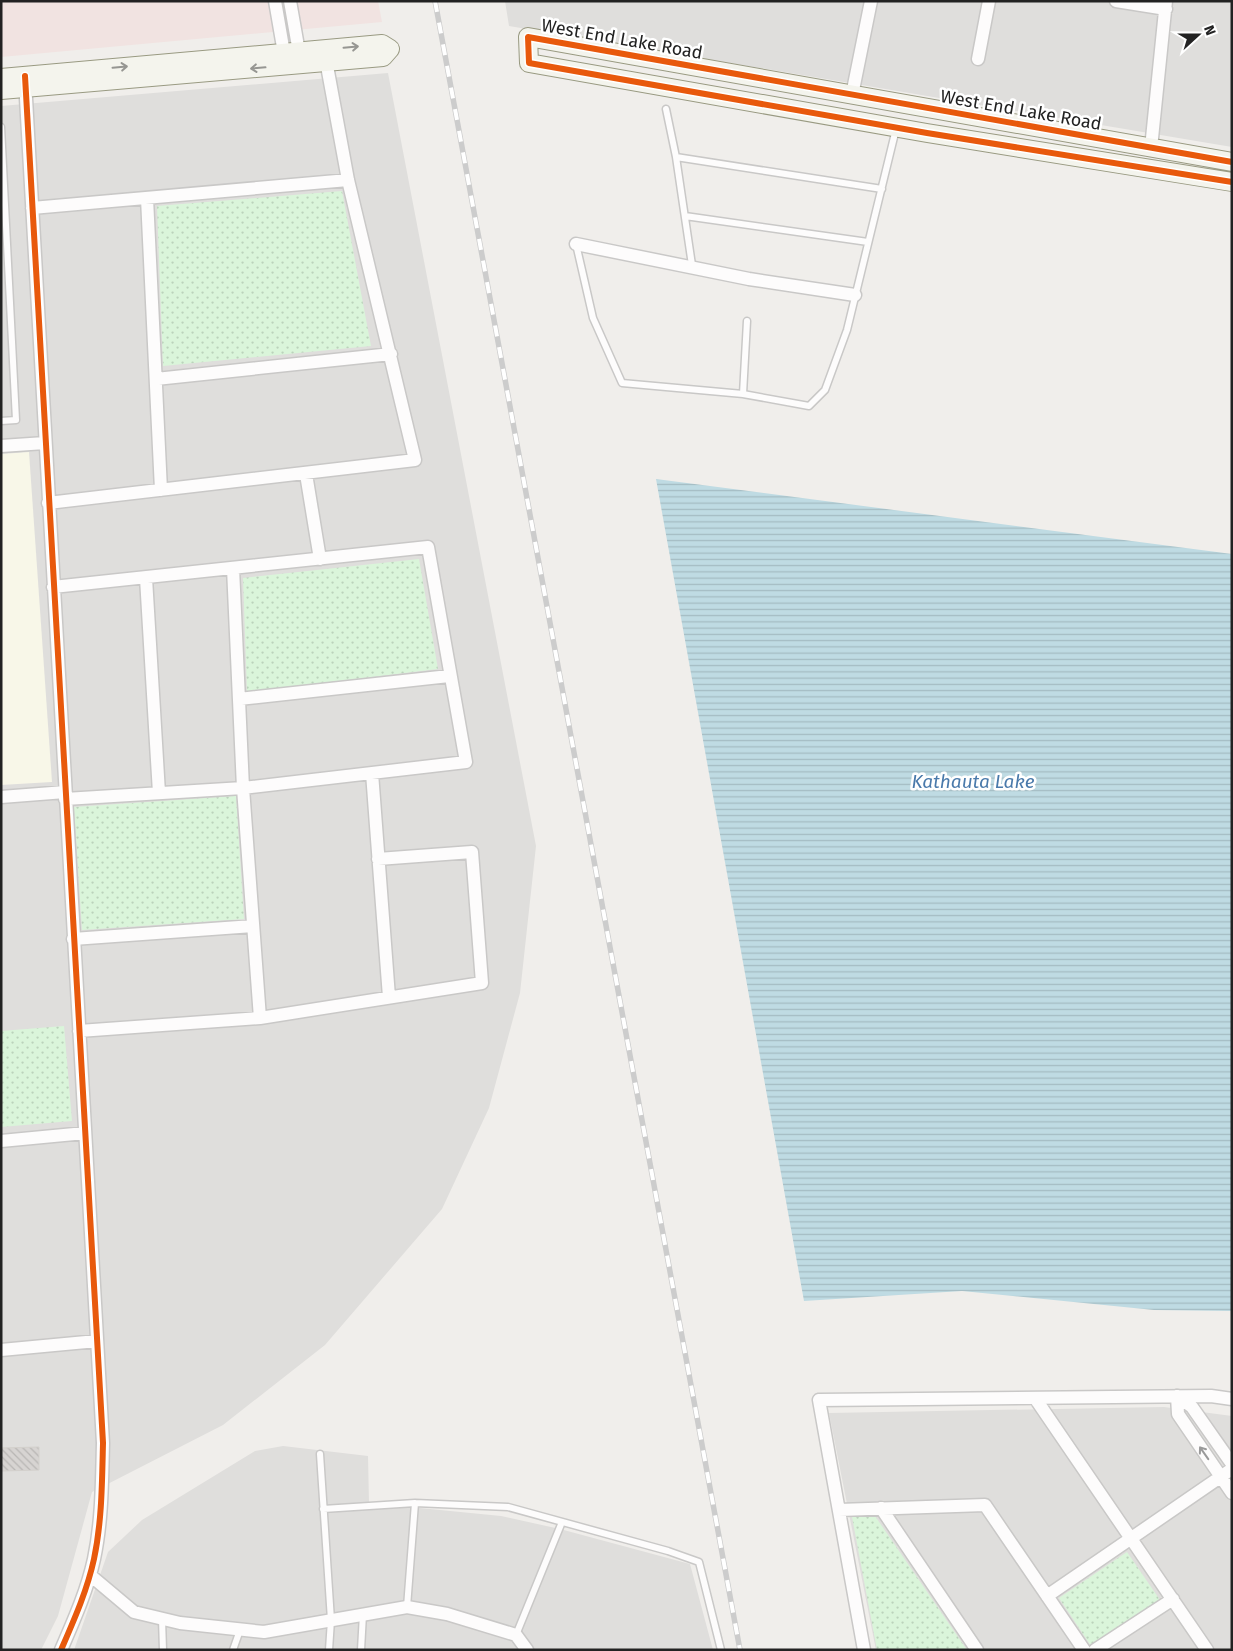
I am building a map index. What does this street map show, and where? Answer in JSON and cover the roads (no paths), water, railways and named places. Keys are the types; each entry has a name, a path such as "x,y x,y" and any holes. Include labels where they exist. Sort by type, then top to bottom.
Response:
{"street":[{"path":"275,1 292,56"},
{"path":"290,1 292,56"},
{"path":"852,96 871,1"},
{"path":"978,59 989,1"},
{"path":"1116,1 1166,5 1152,148"},
{"name":"West End Lake Road","path":"1232,162 528,37 529,63 897,128 1232,182"},
{"path":"1,90 25,82 292,56 325,56 348,180 416,460 48,503"},
{"path":"1,78 25,82"},
{"path":"25,82 103,1443 102,1502 94,1558 82,1602 61,1650"},
{"path":"32,208 348,180"},
{"path":"147,198 160,490"},
{"path":"576,244 749,279 855,295"},
{"path":"156,379 391,354"},
{"path":"1,446 45,443"},
{"path":"306,474 320,559"},
{"path":"1,797 159,793 243,788 466,762 449,676 428,547 53,588"},
{"path":"233,568 243,788 260,1018"},
{"path":"146,578 159,793"},
{"path":"239,699 449,676"},
{"path":"372,773 389,997"},
{"path":"79,1031 260,1018 482,982 472,852 378,859"},
{"path":"73,939 253,926"},
{"path":"1,1141 85,1134"},
{"path":"1,1350 97,1342"},
{"path":"1177,1396 1192,1407 1232,1464"},
{"path":"1177,1396 1178,1414 1232,1493"},
{"path":"864,1650 819,1400 1177,1396 1232,1399"},
{"path":"1035,1398 1207,1650"},
{"path":"1047,1596 1232,1469"},
{"path":"839,1510 985,1505 1084,1650"},
{"path":"881,1508 977,1650"},
{"path":"90,1575 134,1612 162,1619 264,1632 407,1607 447,1614 516,1635 527,1650"},
{"path":"1095,1650 1173,1599"}],"lane":[{"path":"666,109 676,157 692,265"},
{"path":"1,127 16,420 1,421"},
{"path":"576,244 593,318 622,383 743,394 810,406 825,390 847,330 897,128"},
{"path":"676,157 882,189"},
{"path":"685,216 868,242"},
{"path":"743,394 747,321"},
{"path":"320,1454 331,1620 330,1650"},
{"path":"323,1509 415,1503 508,1507 668,1551 699,1562 721,1650"},
{"path":"407,1607 415,1503"},
{"path":"516,1635 562,1522"},
{"path":"361,1650 362,1614"},
{"path":"162,1619 162,1650"},
{"path":"233,1650 240,1630"}],"water":[{"name":"Kathauta Lake","path":"656,479 1232,554 1232,1311 1154,1310 962,1291 804,1301"}],"railway":[{"path":"435,1 740,1650"}]}
